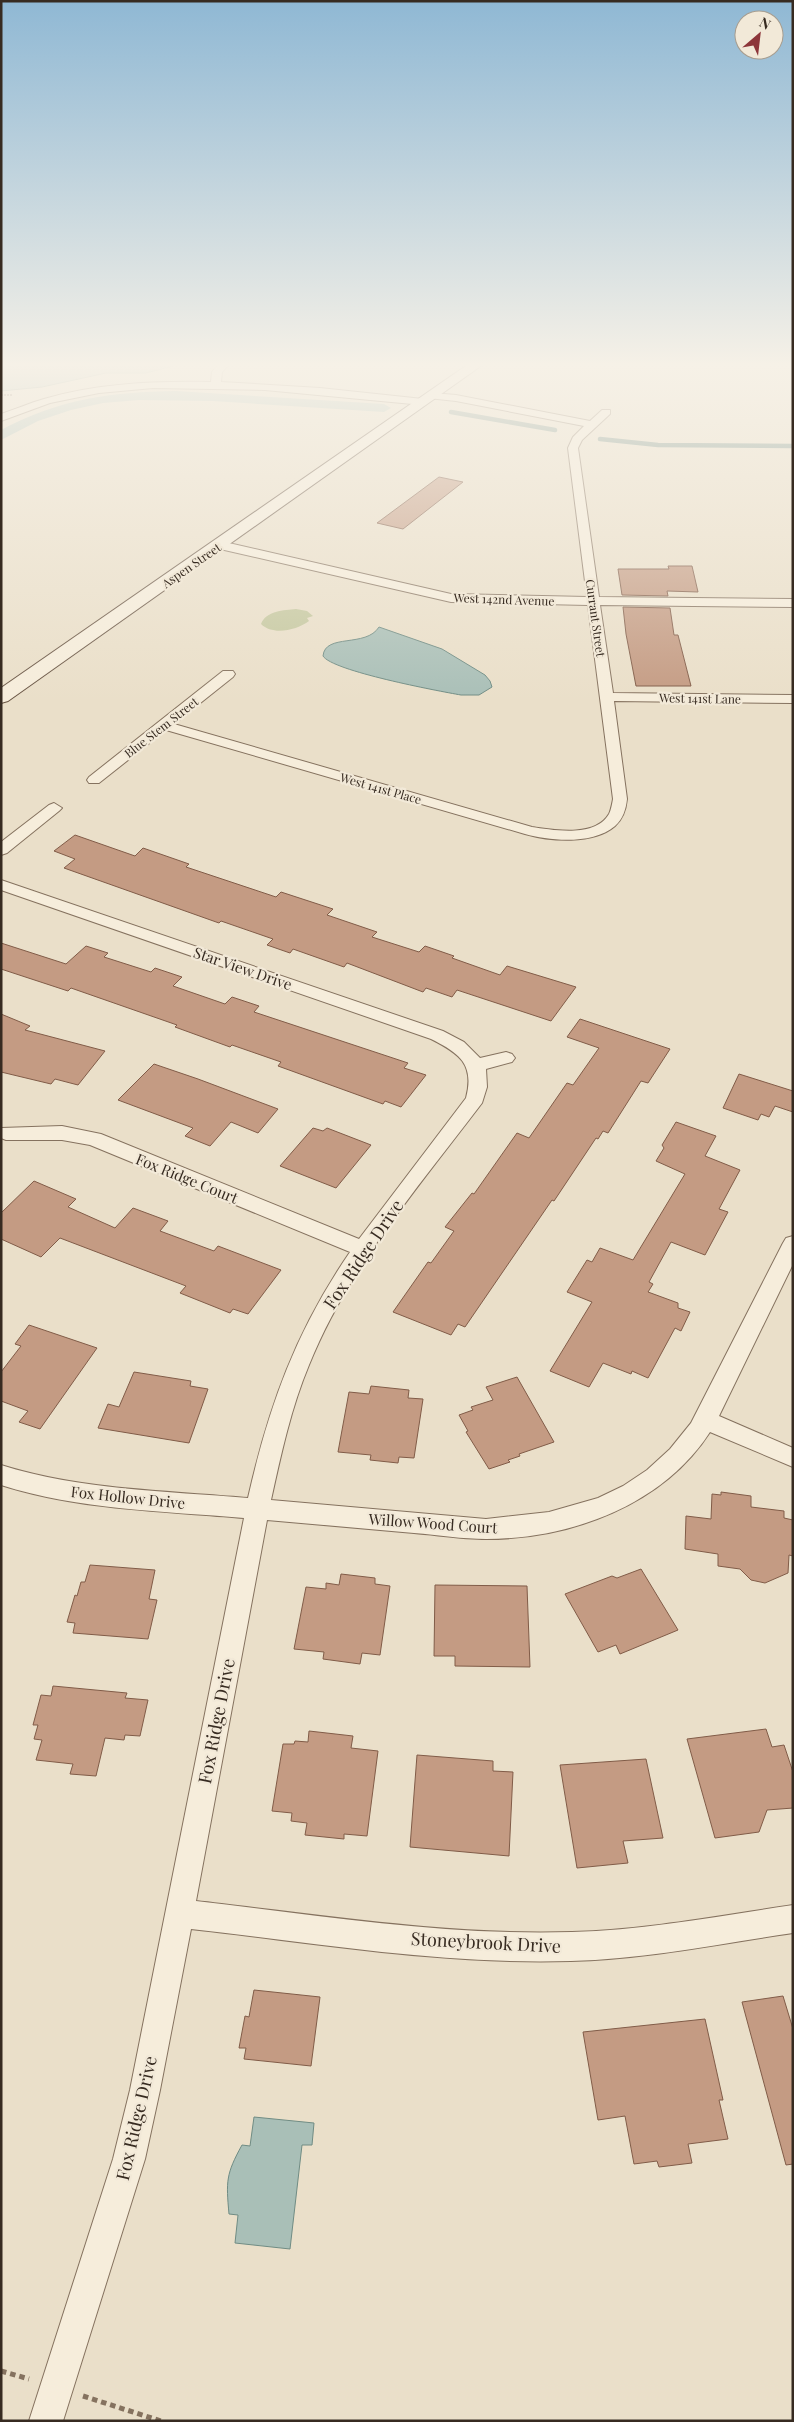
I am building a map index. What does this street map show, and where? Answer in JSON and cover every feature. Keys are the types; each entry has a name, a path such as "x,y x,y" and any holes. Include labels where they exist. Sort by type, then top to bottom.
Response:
{"street":[{"name":"Aspen Street","path":"1,697 318,476"},
{"name":"Currant Street","path":"577,476 620,807 618,815 601,828"},
{"name":"West 142nd Avenue","path":"220,545 444,596 479,600 793,603"},
{"name":"Blue Stem Street","path":"94,780 228,674"},
{"name":"West 141st Lane","path":"606,697 793,699"},
{"name":"West 141st Place","path":"164,725 530,831 568,836 601,828"},
{"path":"1,850 54,808"},
{"name":"Star View Drive","path":"1,885 437,1035 452,1042 466,1052 476,1065"},
{"path":"476,1065 506,1058"},
{"name":"Fox Ridge Drive","path":"46,2421 129,2159 145,2090 257,1510 275,1431 298,1364 322,1313 363,1249 476,1100 480,1086 476,1065"},
{"name":"Fox Ridge Court","path":"6,1133 62,1133 94,1140 363,1249"},
{"name":"Willow Wood Court","path":"257,1510 486,1529 532,1526 573,1518 614,1503 646,1484 676,1458 705,1420 793,1243"},
{"path":"705,1420 793,1458"},
{"name":"Fox Hollow Drive","path":"1,1475 29,1484 88,1494 257,1510"},
{"name":"Stoneybrook Drive","path":"179,1913 437,1941 542,1947 629,1943 793,1919"}],"green space":[{"path":"296,609 307,611 313,616 307,618 309,621 292,629 278,631 266,628 261,624 271,614"}],"water":[{"path":"379,627 442,649 485,675 492,687 479,695 449,693 365,674 331,662 323,656 325,649 331,645 365,637"},
{"path":"254,2117 314,2123 312,2145 302,2145 290,2249 235,2243 238,2215 229,2214 228,2178 242,2145 250,2146"}],"building":[{"path":"439,477 463,482 403,529 377,523"},
{"path":"668,566 692,566 698,592 667,591 668,596 622,595 618,569 669,569"},
{"path":"623,607 670,608 674,635 678,635 691,686 636,686"},
{"path":"75,835 135,856 143,848 189,864 186,867 276,897 281,892 333,909 327,915 377,932 372,937 419,952 425,946 500,975 507,966 576,987 551,1021 457,990 452,997 426,988 423,992 347,963 344,967 293,949 290,953 267,945 273,939 221,921 219,923 64,868 75,859 54,851"},
{"path":"1,943 66,964 86,946 108,953 104,957 151,972 155,968 182,977 173,986 225,1004 232,997 259,1006 254,1012 408,1063 404,1068 426,1075 401,1107 385,1101 383,1104 278,1066 281,1062 232,1045 230,1047 175,1027 177,1025 71,988 68,991 1,969"},
{"path":"1,1014 30,1026 25,1030 105,1051 78,1085 55,1079 51,1084 1,1072"},
{"path":"580,1019 670,1049 648,1083 641,1081 608,1133 603,1131 598,1139 596,1138 465,1327 458,1324 451,1335 393,1312 428,1262 431,1263 454,1231 445,1227 472,1193 474,1194 517,1133 529,1138 567,1083 573,1085 599,1048 567,1037"},
{"path":"154,1064 278,1109 258,1133 231,1122 210,1146 185,1136 193,1128 118,1100"},
{"path":"739,1074 793,1091 793,1112 775,1106 769,1117 761,1114 758,1120 723,1108"},
{"path":"676,1122 716,1136 705,1156 740,1170 719,1209 728,1212 705,1255 671,1242 649,1282 653,1284 648,1292 678,1303 678,1308 690,1312 681,1331 675,1328 648,1378 632,1371 631,1374 603,1363 589,1387 550,1371 592,1302 567,1292 587,1260 592,1262 600,1248 633,1260 685,1174 656,1161 664,1148 662,1145"},
{"path":"313,1128 323,1131 327,1128 371,1145 336,1188 280,1166"},
{"path":"34,1181 76,1199 68,1207 115,1228 133,1208 168,1221 160,1231 214,1251 218,1246 281,1270 248,1314 233,1309 230,1313 180,1293 186,1286 60,1238 41,1257 1,1239 1,1213"},
{"path":"29,1325 97,1348 40,1429 19,1422 28,1411 1,1401 1,1372 21,1346 15,1344"},
{"path":"134,1372 191,1381 190,1386 208,1389 189,1443 98,1428 108,1404 119,1407"},
{"path":"517,1377 554,1442 519,1454 520,1456 508,1460 510,1462 489,1469 466,1432 468,1431 459,1415 473,1410 471,1407 493,1400 486,1387"},
{"path":"371,1386 409,1390 408,1398 423,1399 414,1458 399,1457 398,1463 370,1460 371,1455 338,1452 349,1392 369,1394"},
{"path":"721,1492 751,1496 751,1507 784,1511 784,1518 793,1520 793,1556 789,1555 788,1573 765,1583 751,1580 740,1569 718,1566 718,1554 685,1549 686,1516 711,1519 712,1494 721,1495"},
{"path":"90,1565 155,1570 149,1599 157,1600 148,1639 73,1633 75,1623 67,1622 75,1595 77,1596 81,1582 85,1582"},
{"path":"641,1569 678,1630 620,1654 616,1645 598,1652 565,1594 612,1576 617,1578"},
{"path":"341,1574 375,1578 375,1584 390,1586 380,1655 362,1653 360,1664 323,1659 324,1652 294,1649 306,1587 326,1589 326,1583 339,1585"},
{"path":"435,1585 527,1586 530,1667 455,1666 455,1656 434,1656"},
{"path":"53,1686 127,1693 125,1698 148,1700 140,1736 125,1735 124,1740 105,1738 96,1776 70,1774 73,1764 36,1760 42,1740 34,1739 38,1725 33,1725 41,1695 51,1696"},
{"path":"766,1729 772,1747 784,1745 793,1772 793,1808 767,1810 759,1832 715,1838 687,1739"},
{"path":"309,1731 353,1736 351,1748 378,1751 367,1836 344,1834 344,1839 305,1835 307,1823 291,1821 292,1813 272,1811 283,1744 294,1744 295,1741 308,1742"},
{"path":"417,1755 493,1761 493,1771 513,1772 509,1856 410,1847"},
{"path":"646,1759 663,1838 623,1841 628,1863 577,1868 560,1765"},
{"path":"254,1990 320,1997 311,2066 244,2059 246,2048 239,2048 245,2016 249,2017"},
{"path":"783,1996 793,2029 793,2164 786,2165 742,2002"},
{"path":"705,2019 723,2100 719,2100 728,2139 688,2144 692,2163 659,2167 657,2161 634,2164 625,2116 598,2120 583,2032"}]}
